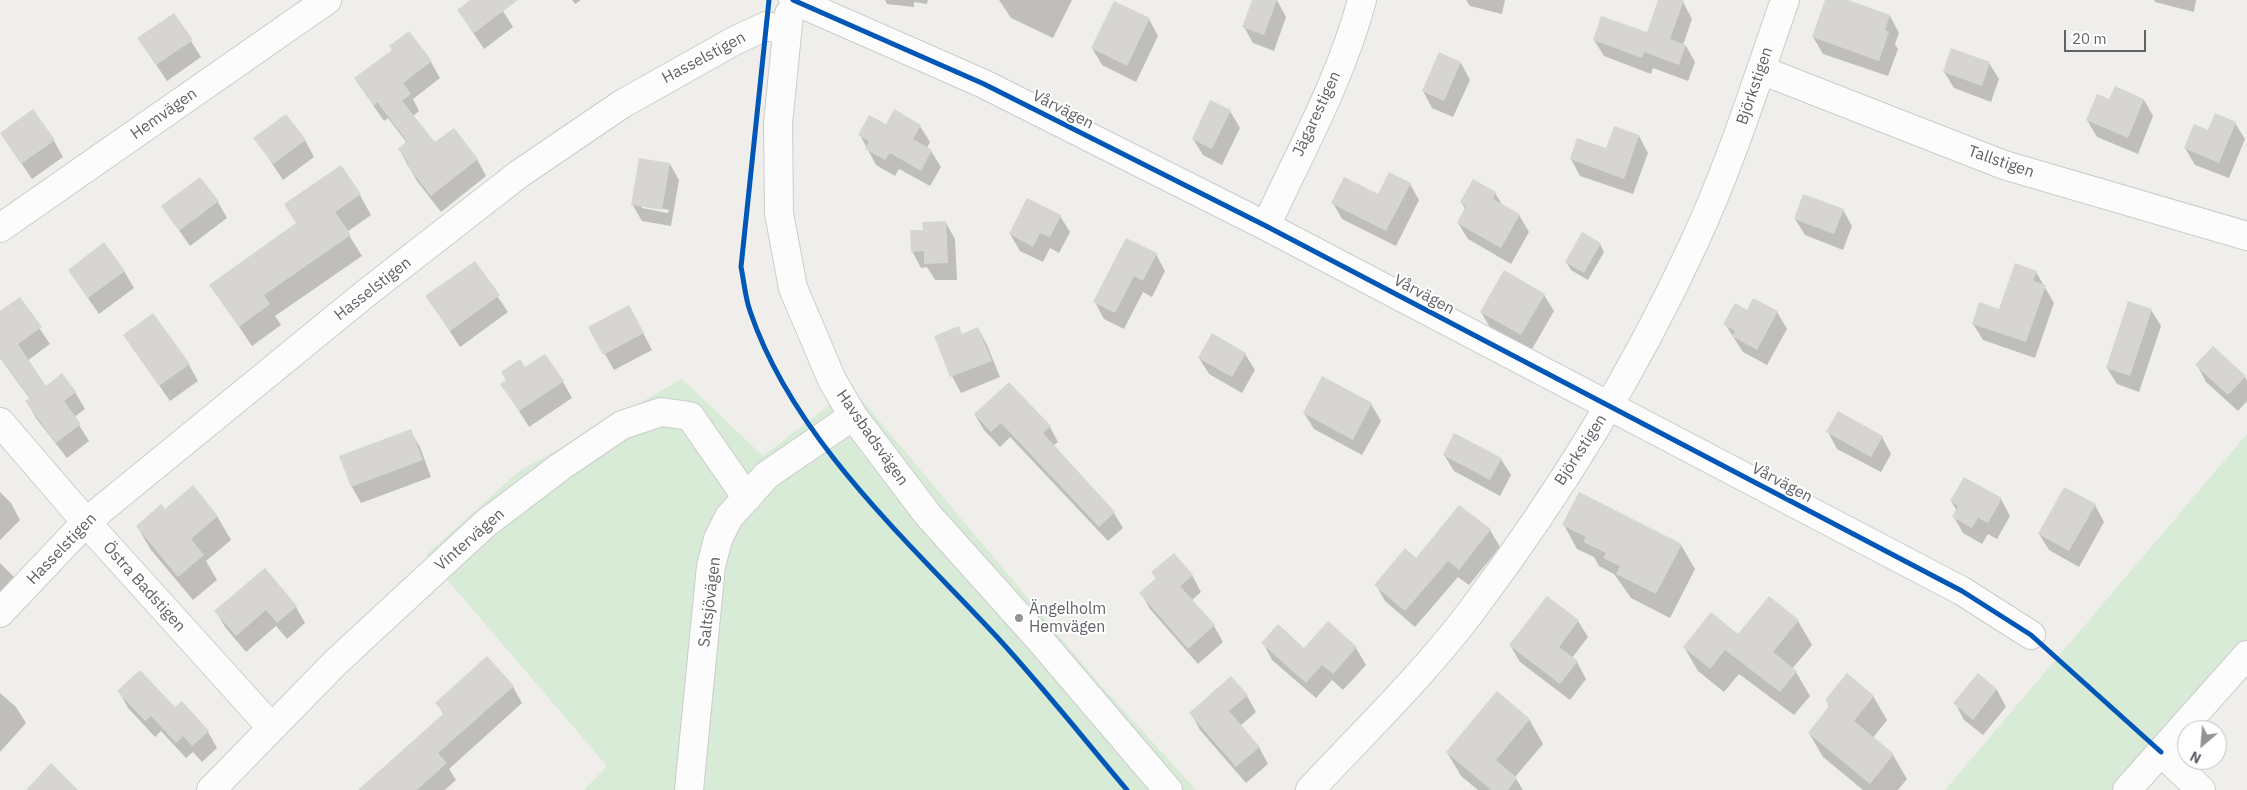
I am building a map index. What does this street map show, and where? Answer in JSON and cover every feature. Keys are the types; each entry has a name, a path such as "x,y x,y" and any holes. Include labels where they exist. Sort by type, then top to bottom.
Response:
{"street":[{"name":"Hemvägen","path":"0,228 327,0"},
{"name":"Havsbadsvägen","path":"792,0 786,30 778,123 779,213 793,288 832,380 854,416 928,515 1040,640 1168,790"},
{"name":"Vårvägen","path":"792,0 984,84 1266,226 1962,591 2031,635"},
{"name":"Jägarestigen","path":"1266,226 1332,86 1354,30 1362,0"},
{"name":"Björkstigen","path":"1310,790 1413,682 1469,614 1544,509 1610,407 1693,246 1730,160 1785,0"},
{"name":"Hasselstigen","path":"0,613 86,522 365,294 519,174 622,104 734,41 766,26 786,30"},
{"name":"Tallstigen","path":"1761,70 2004,165 2247,236"},
{"name":"Vintervägen","path":"211,790 335,663 485,524 622,425 662,412 690,416 747,498"},
{"name":"Saltsjövägen","path":"689,790 711,566 718,539 729,516 767,475 854,416"},
{"name":"Östra Badstigen","path":"0,422 86,522 271,727"},
{"path":"2127,790 2247,655"},
{"path":"2161,752 2201,790"}],"green space":[{"path":"682,379 763,456 852,388 1097,681 1196,790 584,790 607,766 426,555 518,472"},
{"path":"2247,434 2247,661 2196,720 2177,720 2177,742 2136,790 1945,790"}],"building":[{"path":"470,0 518,0 474,33 457,10"},
{"path":"1252,0 1277,0 1264,35 1242,27"},
{"path":"1658,0 1684,0 1670,39 1686,45 1679,65 1644,52 1642,58 1593,40 1601,16 1647,32"},
{"path":"1825,0 1848,0 1890,15 1885,30 1889,32 1879,61 1812,37"},
{"path":"1114,1 1150,18 1127,66 1091,48"},
{"path":"174,13 193,40 156,65 137,38"},
{"path":"409,31 432,61 403,83 411,94 402,101 435,142 454,128 478,159 431,196 406,164 409,163 398,149 407,141 377,102 374,106 354,78 392,50 389,46"},
{"path":"1951,48 1990,62 1982,86 1943,72"},
{"path":"1439,52 1461,62 1444,101 1422,91"},
{"path":"2115,86 2144,99 2128,138 2086,120 2097,94 2109,99"},
{"path":"1210,100 1231,110 1212,149 1192,139"},
{"path":"33,109 55,140 21,164 0,133"},
{"path":"894,109 921,125 913,139 932,150 921,171 890,153 885,160 865,149 869,141 858,135 869,115 886,124"},
{"path":"2215,113 2236,122 2219,163 2184,148 2194,124 2208,130"},
{"path":"286,114 306,140 273,164 253,138"},
{"path":"1614,126 1639,135 1624,179 1570,159 1577,138 1606,148"},
{"path":"639,158 670,163 662,210 631,205"},
{"path":"341,165 361,194 335,212 351,235 264,295 270,304 239,327 209,285 296,223 284,204"},
{"path":"1389,172 1411,183 1386,231 1331,203 1344,177 1378,194"},
{"path":"200,177 219,201 179,231 161,206"},
{"path":"1473,179 1496,192 1493,199 1520,214 1501,248 1457,223 1466,206 1460,202"},
{"path":"1803,194 1844,209 1834,234 1794,219"},
{"path":"1027,198 1061,215 1050,237 1040,233 1033,247 1009,234"},
{"path":"946,221 948,263 924,264 924,251 911,252 910,230 923,230 922,222"},
{"path":"1582,232 1601,243 1584,273 1565,262"},
{"path":"1126,238 1157,253 1143,281 1134,276 1115,313 1093,302"},
{"path":"104,242 125,271 88,298 68,270"},
{"path":"475,261 500,295 450,331 425,296"},
{"path":"2015,263 2037,271 2033,281 2046,285 2026,342 1972,324 1979,302 1999,309"},
{"path":"1504,270 1545,294 1521,335 1480,312"},
{"path":"20,297 42,327 18,344 46,386 62,373 76,392 64,401 81,424 56,443 25,401 30,398 0,357 0,311"},
{"path":"1753,298 1778,311 1757,350 1732,336 1735,331 1723,324 1735,303 1747,310"},
{"path":"2128,301 2152,309 2130,376 2106,368"},
{"path":"629,305 644,333 603,355 588,327"},
{"path":"153,313 190,364 159,386 123,335"},
{"path":"959,326 962,334 978,327 992,361 950,377 934,336"},
{"path":"1212,333 1246,353 1232,377 1198,358"},
{"path":"2213,346 2246,376 2228,395 2195,365"},
{"path":"545,354 564,381 519,411 500,384 506,380 501,372 520,359 525,367"},
{"path":"1322,376 1372,403 1353,440 1303,413"},
{"path":"1009,382 1051,426 1043,433 1115,512 1099,527 1001,423 991,432 974,414"},
{"path":"1838,411 1883,436 1871,457 1826,432"},
{"path":"411,429 423,460 351,487 339,456"},
{"path":"1454,433 1502,458 1490,480 1443,455"},
{"path":"1964,477 2002,498 1988,523 1978,518 1972,528 1952,517 1958,506 1950,501"},
{"path":"193,485 218,516 191,539 204,555 178,577 136,526 161,504 165,509"},
{"path":"2064,487 2096,504 2069,551 2038,534"},
{"path":"1579,492 1682,544 1656,594 1616,574 1620,566 1603,558 1606,553 1583,542 1586,537 1562,525"},
{"path":"1459,505 1491,529 1459,570 1448,561 1405,611 1374,585 1405,548 1416,558"},
{"path":"1174,553 1193,575 1180,586 1215,625 1188,649 1139,593 1156,578 1151,572"},
{"path":"265,568 297,606 277,623 266,610 236,636 214,611"},
{"path":"1547,596 1579,620 1559,647 1578,661 1560,684 1509,645"},
{"path":"1769,596 1799,620 1773,652 1797,671 1780,692 1725,650 1710,669 1683,647 1711,612 1738,634"},
{"path":"1328,621 1357,647 1333,674 1322,665 1306,683 1261,643 1278,624 1304,648"},
{"path":"487,656 514,686 438,753 447,763 417,790 358,790 444,713 435,703"},
{"path":"140,670 175,707 182,701 209,731 192,746 183,736 176,743 151,716 145,721 117,691"},
{"path":"1847,673 1874,696 1854,721 1894,754 1870,784 1808,733 1830,705 1825,700"},
{"path":"1978,673 1997,689 1973,720 1953,703"},
{"path":"1231,676 1248,695 1229,711 1260,747 1236,767 1189,713"},
{"path":"1497,691 1530,719 1496,760 1517,778 1508,790 1491,790 1446,752"},
{"path":"51,763 78,790 26,790"}],"cycle path":[{"path":"769,0 741,267 748,306 769,358 794,402 856,486 1047,693 1127,790"},
{"path":"793,0 984,84 1266,226 1962,591 2031,635 2161,752"}],"place":[{"name":"Ängelholm Hemvägen","path":"1019,618"}]}
